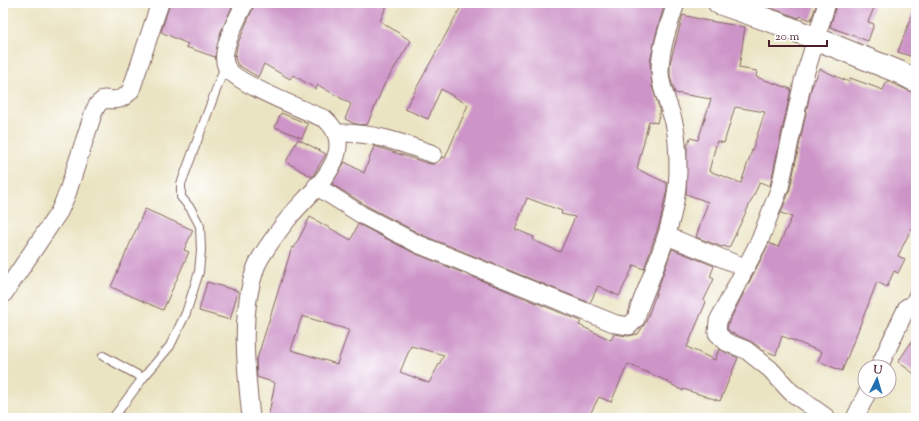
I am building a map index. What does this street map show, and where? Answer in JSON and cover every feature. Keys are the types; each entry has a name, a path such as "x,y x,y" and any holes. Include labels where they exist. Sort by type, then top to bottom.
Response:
{"street":[{"path":"3,295 59,212 98,104 104,99 116,101 125,98 131,90 160,3"},
{"path":"245,3 233,28 225,52 225,66 233,75 262,91 325,119 337,133 339,141 331,170 290,216 257,265 250,288 245,329 251,418"},
{"path":"316,186 362,215 418,244 616,324 629,326 636,318 667,236 678,174 674,124 665,97 660,72 662,52 676,3"},
{"path":"719,3 816,39 899,72 916,81"},
{"path":"827,3 803,81 780,187 760,240 718,321 717,333 726,342 746,350 770,369 791,392 827,418"},
{"path":"337,133 357,132 383,137 433,154"},
{"path":"667,236 746,268"},
{"path":"883,359 907,307"},
{"path":"855,418 864,399"}],"lane":[{"path":"113,418 143,378 170,346 186,313 199,272 201,250 200,226 191,209 181,197 181,184 225,66"},
{"path":"907,307 916,288"},
{"path":"103,356 143,378"}],"building":[{"path":"170,3 234,3 221,31 215,57 186,47 188,44 161,32"},
{"path":"255,3 388,3 380,21 411,41 384,85 367,125 355,124 345,119 351,104 318,85 316,89 293,75 290,79 264,64 258,77 238,65 235,59 237,46"},
{"path":"463,3 665,3 650,62 652,86 660,110 657,123 649,121 637,169 667,183 667,189 660,222 644,269 634,265 619,296 598,286 590,303 422,235 367,206 332,184 345,162 364,173 374,146 430,164 435,164 442,157 445,158 468,105 441,89 428,119 405,109","holes":["527,198 562,211 561,214 575,217 560,252 533,240 534,237 515,229"]},
{"path":"757,3 817,3 811,20 800,16 799,18"},
{"path":"837,3 876,3 868,22 874,24 868,41 830,27"},
{"path":"914,9 916,10 916,58 898,52"},
{"path":"683,15 745,27 739,68 757,71 756,77 791,89 770,186 760,182 729,248 722,247 696,237 708,202 686,194 687,146 690,138 698,140 711,99 675,93 670,76 670,63","holes":["735,107 765,112 741,183 709,171 717,141 724,143"]},
{"path":"820,69 849,82 850,78 883,90 887,81 916,94 916,219 898,256 905,259 898,273 894,271 887,287 877,282 842,371 818,361 822,352 782,336 776,355 763,350 752,342 732,333 727,329 728,324 769,243 778,247 792,217 781,213 790,189 811,89"},
{"path":"281,113 308,124 302,138 275,127"},
{"path":"298,139 326,154 312,177 286,162"},
{"path":"145,209 193,230 184,250 189,252 163,310 111,287"},
{"path":"310,217 351,240 358,224 414,253 581,321 579,325 611,340 614,334 628,336 638,334 646,322 672,249 714,266 710,277 714,279 704,300 706,302 687,347 715,360 719,349 738,358 720,401 683,389 683,391 662,379 628,364 611,402 599,397 588,418 268,418 275,383 257,377 256,362 292,247 294,248","holes":["302,316 349,330 337,364 291,350","411,346 444,355 429,383 400,372"]},
{"path":"207,282 238,291 230,320 199,311"},
{"path":"916,335 916,375 898,362"}]}
